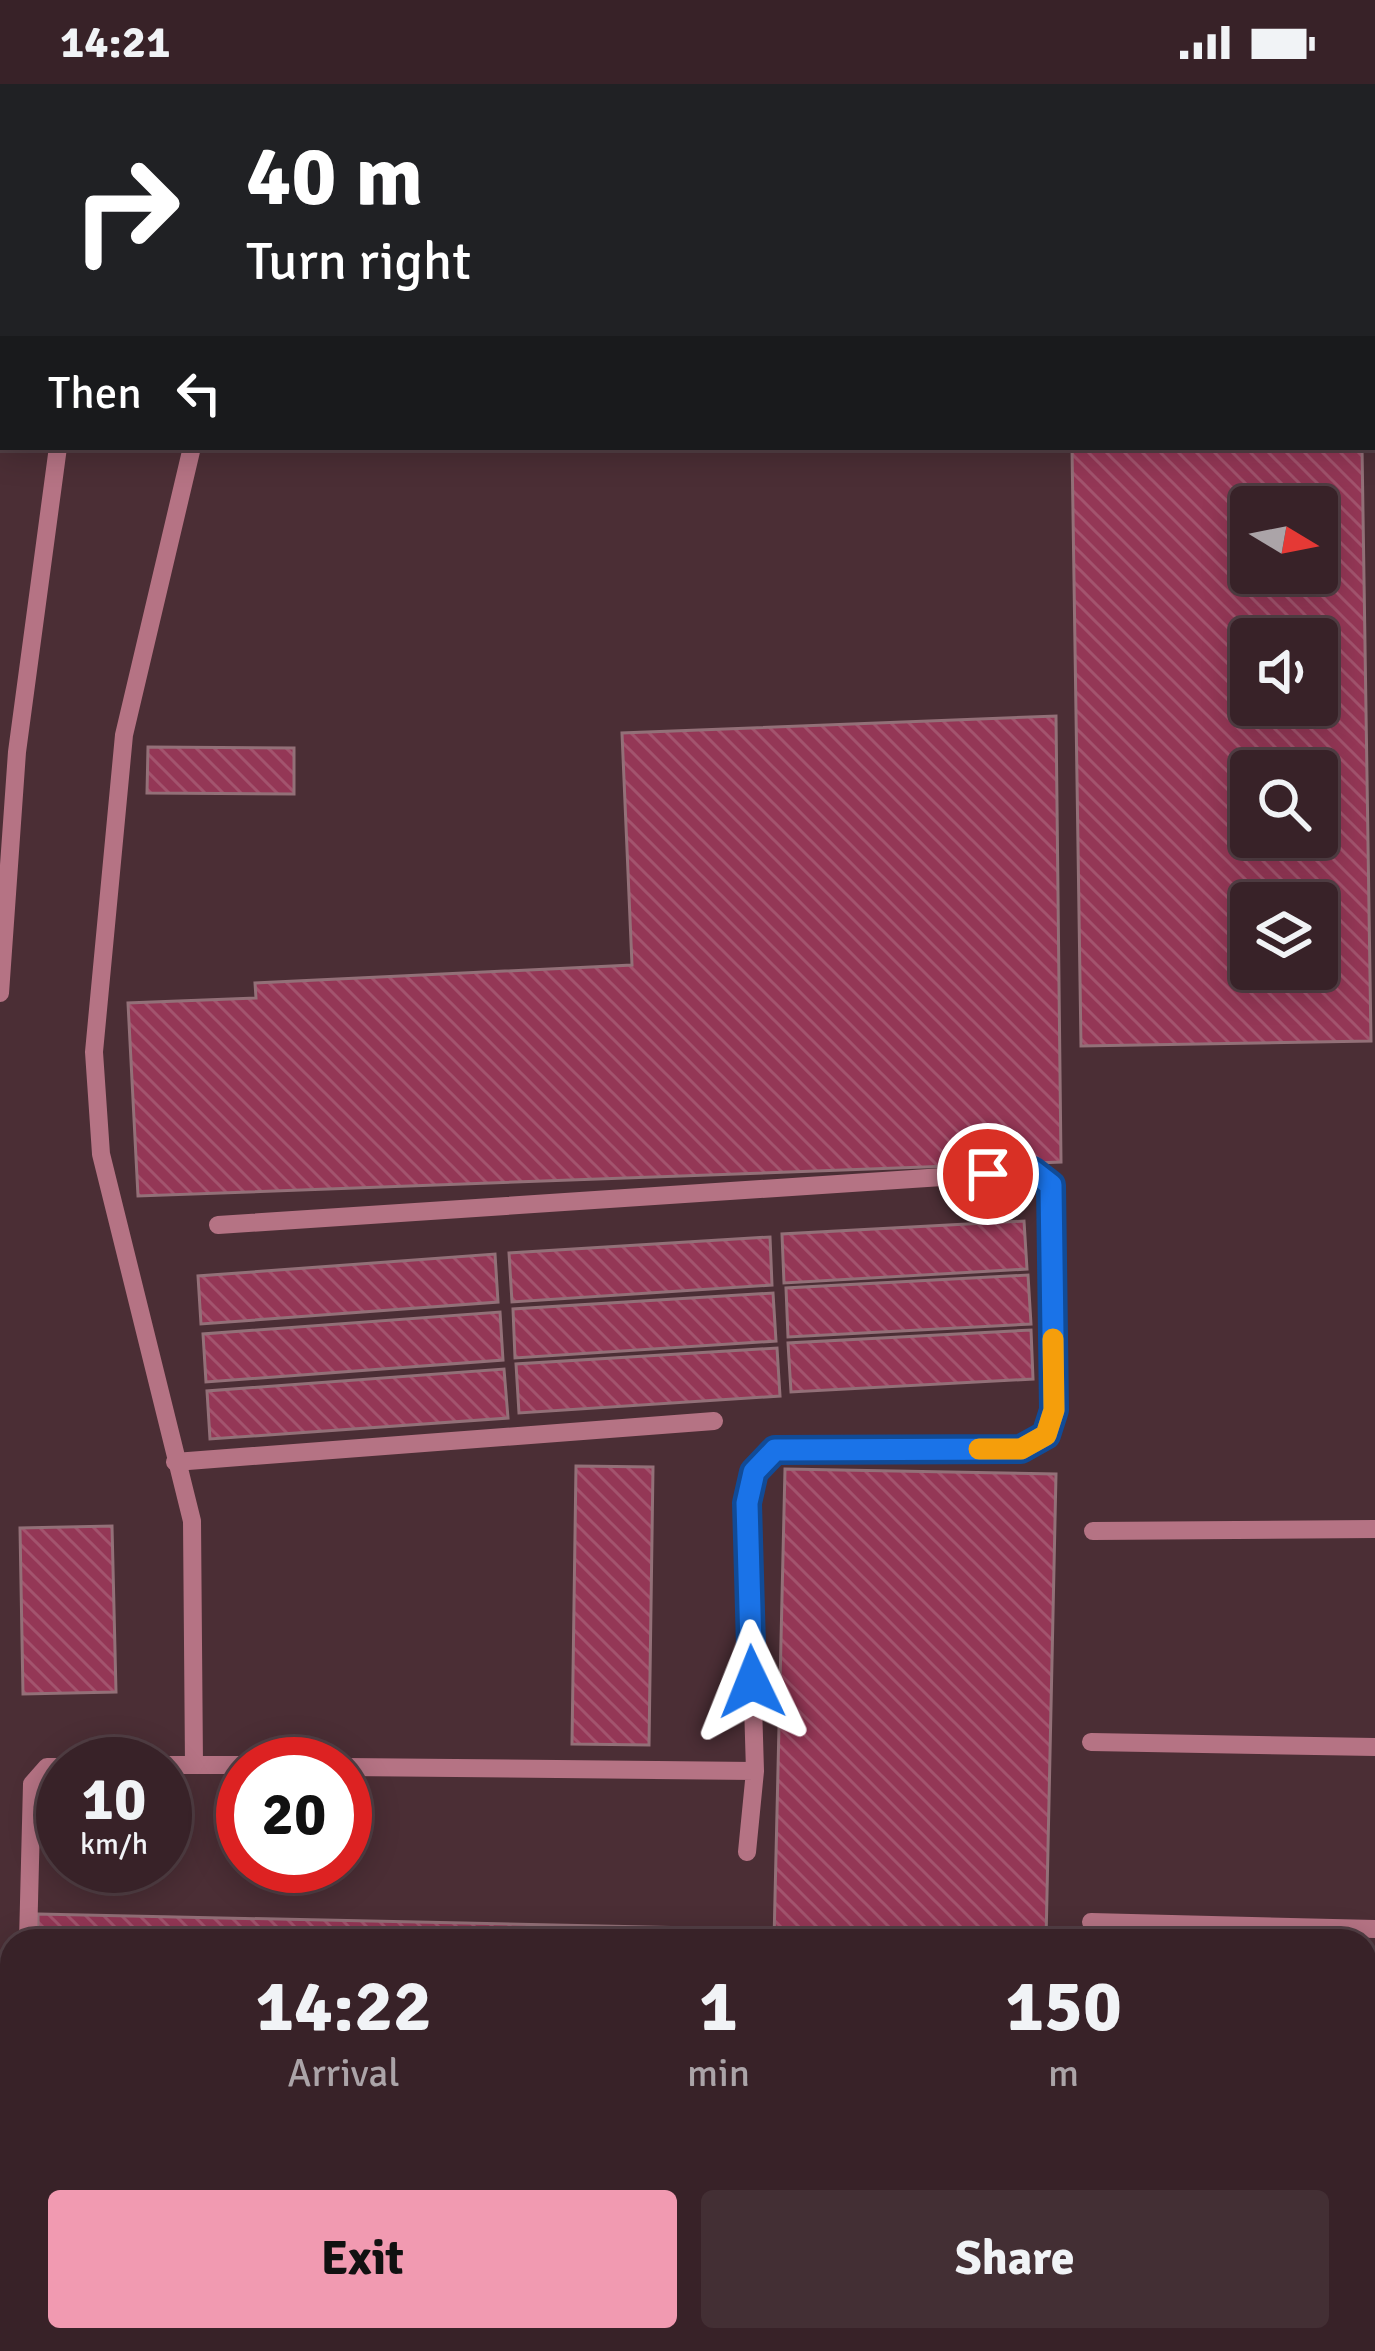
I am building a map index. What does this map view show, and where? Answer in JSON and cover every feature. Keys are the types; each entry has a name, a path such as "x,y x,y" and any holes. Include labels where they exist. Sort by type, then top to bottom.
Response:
{"lane":[{"path":"0,993 9,753 58,450"},
{"path":"191,450 124,735 94,1052 101,1154 192,1521 194,1765 216,1765"},
{"path":"218,1226 1033,1171 1051,1185 1054,1410 1046,1435 1021,1449 775,1450 754,1472 747,1503 755,1771 746,1852"},
{"path":"175,1462 714,1421"},
{"path":"1093,1531 1375,1529"},
{"path":"1090,1742 1375,1748"},
{"path":"372,1767 755,1771"},
{"path":"28,1929 32,1784 36,1779"},
{"path":"1091,1922 1375,1929"}],"building":[{"path":"1072,450 1362,450 1371,1041 1081,1046"},
{"path":"1056,716 1061,1162 138,1196 128,1003 256,998 255,983 632,965 622,733"},
{"path":"148,747 294,748 294,794 147,793"},
{"path":"1024,1221 1027,1269 784,1283 782,1234"},
{"path":"770,1237 772,1285 512,1302 509,1253"},
{"path":"495,1254 498,1302 201,1324 198,1276"},
{"path":"1028,1275 1031,1324 788,1337 786,1288"},
{"path":"773,1293 776,1341 515,1358 513,1309"},
{"path":"500,1312 503,1360 206,1382 203,1334"},
{"path":"1031,1330 1033,1379 791,1392 788,1343"},
{"path":"777,1348 780,1396 519,1413 516,1364"},
{"path":"504,1369 508,1418 210,1439 207,1391"},
{"path":"576,1466 653,1467 649,1745 572,1744"},
{"path":"785,1469 1056,1474 1046,1929 774,1929"},
{"path":"112,1526 116,1692 23,1694 20,1528"},
{"path":"38,1914 693,1928 693,1929 38,1929"}],"slow traffic":[{"path":"979,1449 1021,1449 1046,1435 1054,1410 1053,1339"}],"route":[{"path":"752,1682 747,1503 754,1472 775,1450 1021,1449 1046,1435 1054,1410 1051,1185 1033,1171 988,1174"}]}
